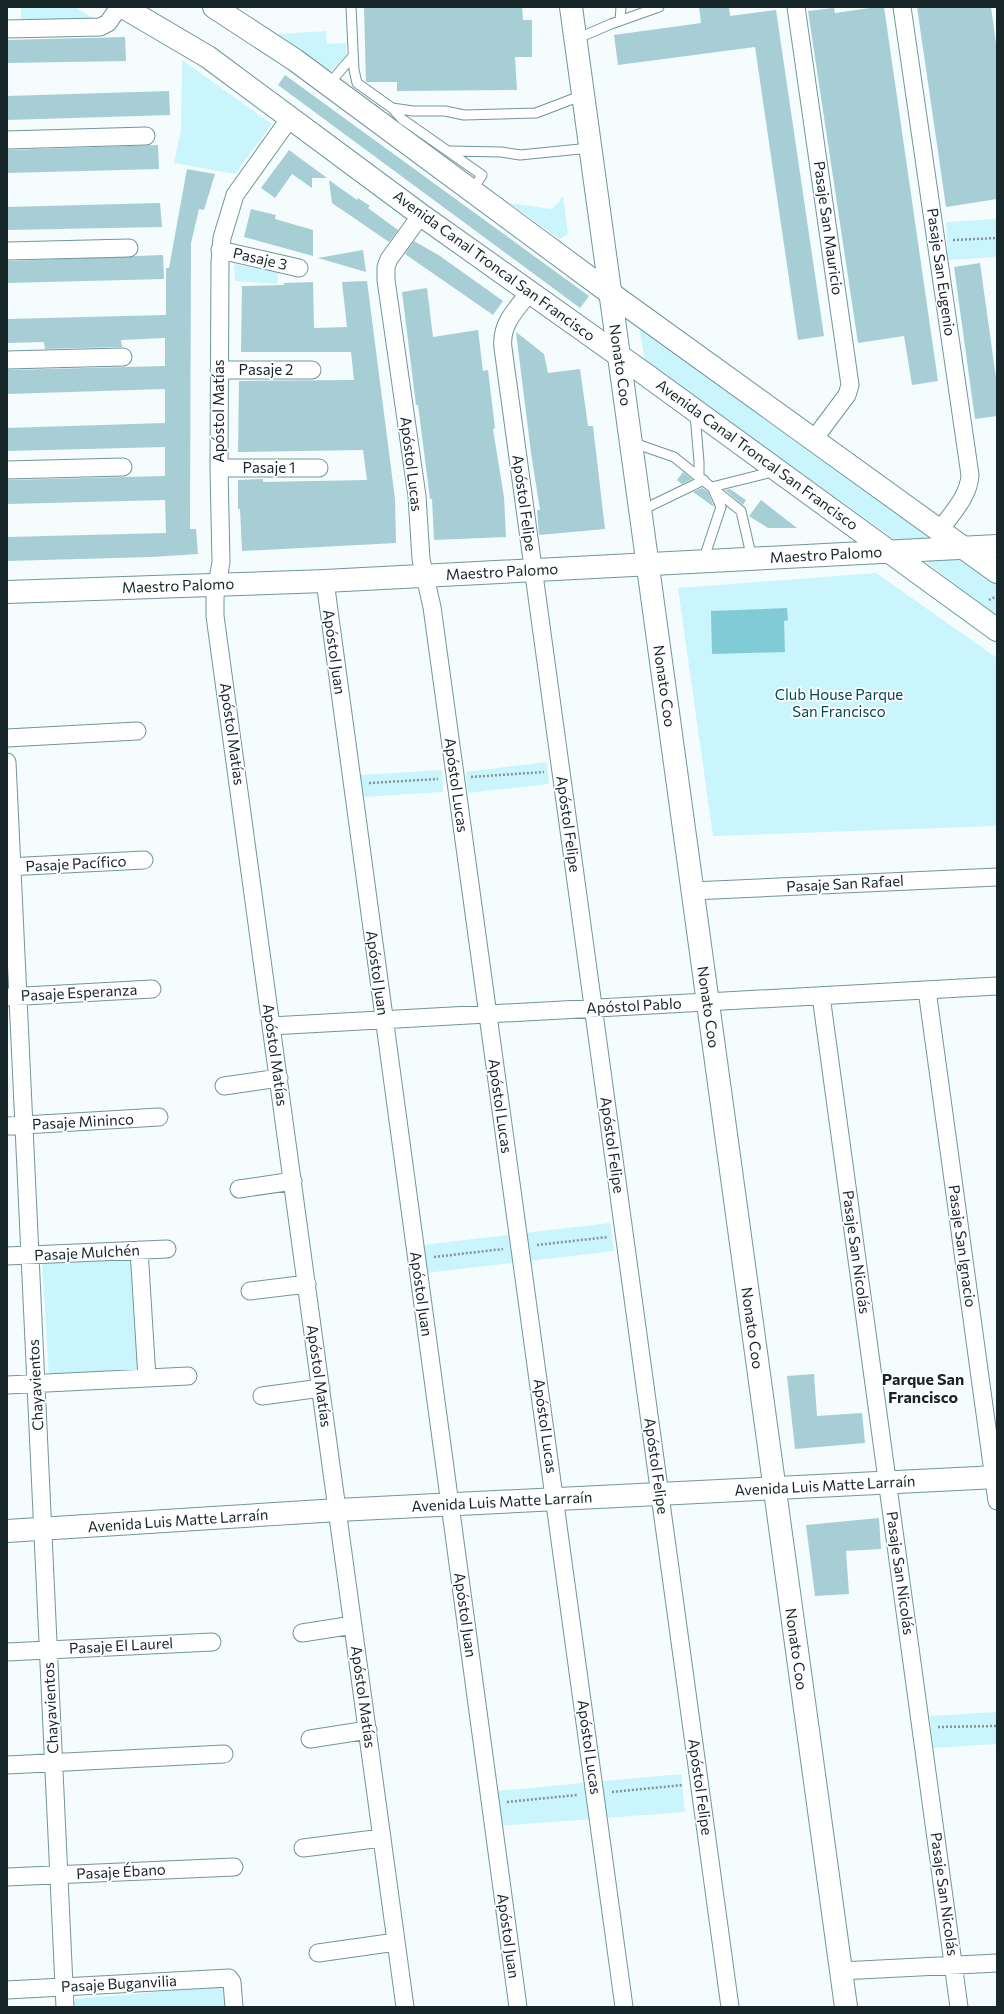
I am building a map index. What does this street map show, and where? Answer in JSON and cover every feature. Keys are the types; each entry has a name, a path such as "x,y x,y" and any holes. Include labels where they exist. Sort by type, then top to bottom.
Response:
{"street":[{"path":"7,29 100,27 108,23 119,7"},
{"name":"Avenida Canal Troncal San Francisco","path":"123,7 162,28 208,57 421,215 619,355 997,630"},
{"path":"214,7 260,36 328,86 477,183 610,293 997,572"},
{"name":"Nonato Coo","path":"571,7 846,2007"},
{"name":"Pasaje San Mauricio","path":"796,7 850,385 844,399 814,439"},
{"name":"Pasaje San Eugenio","path":"902,7 970,475 969,486 964,497 940,530"},
{"name":"Apóstol Matías","path":"290,118 236,195 222,238 220,250 219,468 222,562 216,597 216,616 405,2007"},
{"path":"7,140 146,136"},
{"name":"Apóstol Lucas","path":"421,215 393,253 386,274 417,496 421,560 432,607 624,2007"},
{"path":"7,251 129,248"},
{"name":"Pasaje 3","path":"220,250 299,268"},
{"name":"Apóstol Felipe","path":"530,292 504,327 502,341 730,2007"},
{"path":"7,360 123,357"},
{"name":"Pasaje 2","path":"219,370 312,370"},
{"path":"7,470 123,467"},
{"name":"Pasaje 1","path":"219,468 319,468"},
{"name":"Maestro Palomo","path":"7,592 325,581 997,546"},
{"name":"Apóstol Juan","path":"325,581 518,2007"},
{"path":"7,738 136,731"},
{"name":"Chayavientos","path":"7,762 12,997 24,1125 65,2007"},
{"name":"Pasaje Pacífico","path":"9,867 144,860"},
{"name":"Pasaje San Rafael","path":"692,891 997,877"},
{"name":"Apóstol Pablo","path":"271,1026 997,986"},
{"name":"Pasaje Esperanza","path":"12,997 152,989"},
{"name":"Pasaje San Ignacio","path":"927,990 995,1477 997,1501"},
{"name":"Pasaje San Nicolás","path":"821,996 959,2007"},
{"path":"224,1086 279,1078"},
{"name":"Pasaje Mininco","path":"7,1126 159,1117"},
{"path":"239,1189 293,1181"},
{"name":"Pasaje Mulchén","path":"7,1256 166,1249"},
{"path":"139,1250 147,1378"},
{"path":"250,1291 307,1284"},
{"path":"7,1385 188,1376"},
{"path":"262,1396 321,1388"},
{"name":"Avenida Luis Matte Larraín","path":"7,1531 43,1530 338,1510 995,1477"},
{"path":"302,1633 353,1625"},
{"name":"Pasaje El Laurel","path":"7,1652 212,1642"},
{"path":"310,1739 368,1730"},
{"path":"7,1765 224,1754"},
{"path":"303,1848 382,1838"},
{"name":"Pasaje Ébano","path":"7,1877 234,1867"},
{"path":"318,1954 396,1942"},
{"path":"841,1971 997,1963"},
{"name":"Pasaje Buganvilia","path":"7,1990 231,1979 234,2007"}],"lane":[{"path":"351,7 354,76 357,83"},
{"path":"620,21 621,7"},
{"path":"576,40 620,21 659,7"},
{"path":"328,86 343,70 353,56"},
{"path":"343,70 357,83 392,108 402,120 450,151 477,183"},
{"path":"392,108 413,110 445,110 464,115 536,113 583,95"},
{"path":"450,151 501,152 520,155 590,148"},
{"path":"695,410 701,478"},
{"path":"631,442 674,457 741,511 752,559"},
{"path":"712,487 778,470"},
{"path":"640,511 686,488 701,478"},
{"path":"703,562 721,507 712,487"}],"path":[{"path":"936,241 997,238"},
{"path":"921,1728 997,1726"}],"green space":[{"path":"21,7 75,7 96,20 21,22"},
{"path":"326,31 327,44 346,43 346,56 329,73 278,34"},
{"path":"182,60 272,124 235,174 174,163 181,130"},
{"path":"563,195 568,234 560,239 509,203 551,209 558,203"},
{"path":"997,219 997,257 948,260 946,222"},
{"path":"234,264 278,273 277,284 235,281"},
{"path":"639,326 997,585 997,617 930,565 645,361"},
{"name":"Club House Parque San Francisco","path":"876,573 997,658 997,826 713,836 678,588"},
{"path":"547,762 549,784 468,793 466,772"},
{"path":"442,770 443,792 362,797 360,775"},
{"path":"610,1223 614,1251 426,1273 422,1245"},
{"path":"135,1257 142,1370 49,1376 42,1262"},
{"path":"997,1712 997,1744 933,1748 930,1716"},
{"path":"681,1774 685,1812 498,1826 496,1791"},
{"path":"227,1986 228,2007 75,2007 75,1999"}],"water":[{"path":"787,608 788,620 784,621 785,652 712,654 711,611"}],"building":[{"path":"364,7 522,7 523,20 532,20 532,57 515,57 517,90 397,91 397,82 366,82"},
{"path":"699,7 729,7 730,16 776,10 824,336 798,340 755,47 618,65 614,35 701,23"},
{"path":"884,7 938,381 912,385 904,336 858,343 808,11 834,8 835,13"},
{"path":"917,7 991,7 997,51 997,199 946,207"},
{"path":"125,37 126,61 7,63 7,40"},
{"path":"285,75 589,296 580,308 278,85"},
{"path":"169,91 170,115 7,120 7,96"},
{"path":"158,145 159,169 7,173 7,150"},
{"path":"289,150 327,178 312,178 312,188 292,174 275,198 261,188"},
{"path":"187,169 215,174 204,210 199,209 191,243 190,529 196,529 198,554 151,557 7,561 7,537 166,533 165,500 8,504 7,480 165,476 165,447 7,451 7,428 165,423 165,389 7,394 7,370 165,366 165,338 121,340 122,347 45,349 44,342 7,343 7,319 166,315 166,268 169,268"},
{"path":"329,180 357,200 358,198 370,206 368,208 398,230 389,242 332,203"},
{"path":"160,203 162,227 7,230 7,207"},
{"path":"251,209 276,215 275,219 313,230 313,256 244,237"},
{"path":"414,241 440,256 503,301 493,315 405,254"},
{"path":"363,250 366,272 318,258"},
{"path":"163,255 164,279 7,283 7,261"},
{"path":"980,263 997,385 997,416 975,419 954,267"},
{"path":"367,281 395,499 396,543 242,551 240,509 238,509 238,480 263,479 263,482 367,480 363,450 238,452 239,381 354,380 351,352 241,352 242,286 284,285 284,283 313,282 314,328 347,327 342,282"},
{"path":"427,288 433,337 478,330 483,371 488,370 495,428 493,429 504,497 506,537 434,540 432,499 430,499 418,405 416,405 402,292"},
{"path":"516,332 544,354 548,373 580,369 588,426 593,426 605,529 539,535 537,510 540,510 531,453"},
{"path":"683,472 692,479 682,484 677,480"},
{"path":"702,488 708,492 714,507 693,492"},
{"path":"730,489 746,500 743,505 725,490"},
{"path":"761,500 797,528 768,528 749,516"},
{"path":"814,1374 817,1416 862,1413 865,1443 795,1449 787,1376"},
{"path":"879,1518 881,1549 846,1551 849,1594 815,1596 806,1525"}],"district":[{"name":"Parque San Francisco","path":"923,1388"}]}
